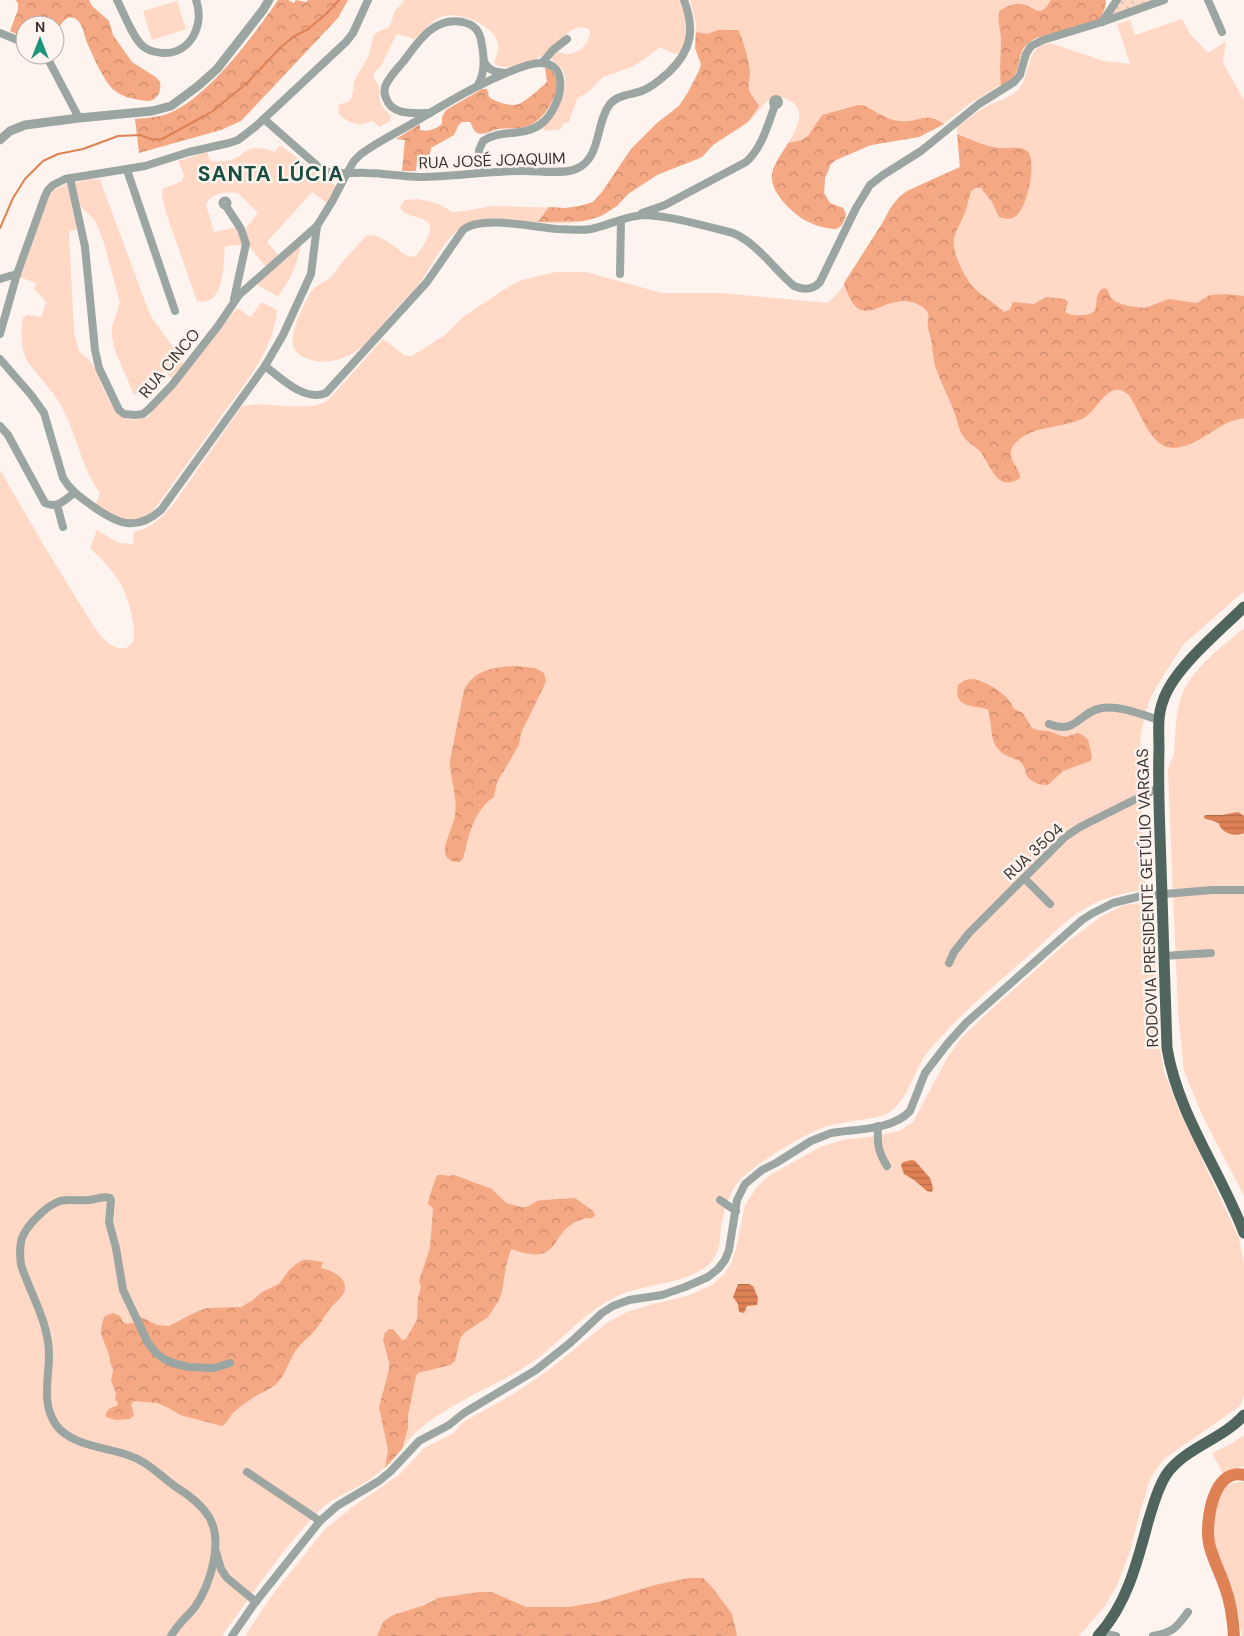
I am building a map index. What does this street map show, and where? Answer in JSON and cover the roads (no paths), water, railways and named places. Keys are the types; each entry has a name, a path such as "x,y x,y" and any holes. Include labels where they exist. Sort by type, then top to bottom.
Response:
{"main road":[{"name":"RODOVIA PRESIDENTE GETÚLIO VARGAS","path":"1244,607 1174,679 1162,701 1159,720 1158,788 1167,1048 1175,1084 1244,1233"},
{"path":"1099,1635 1119,1608 1128,1589 1155,1499 1166,1476 1173,1466 1233,1426 1244,1416"}],"street":[{"path":"117,0 140,44 151,51 166,53 182,48 193,38 200,12 196,0"},
{"path":"0,140 10,130 20,126 152,111 171,106 217,69 263,10 268,0"},
{"path":"0,334 17,274 46,192 56,183 70,178 155,164 188,152 238,140 264,119 346,42 353,33 368,0"},
{"name":"RUA JOSÉ JOAQUIM","path":"264,119 324,170 418,177 520,171 569,171 585,163 594,150 606,110 611,102 620,97 650,88 671,70 686,51 691,30 689,14 684,0"},
{"path":"1102,22 1118,0"},
{"path":"633,216 664,217 737,235 749,242 794,286 803,289 814,287 820,282 866,190 874,182 922,151 986,99 1014,82 1020,75 1026,54 1031,46 1049,38 1164,0"},
{"path":"1208,0 1222,32"},
{"path":"430,113 398,111 390,105 384,94 387,82 426,34 436,26 446,22 460,22 469,24 479,32 484,60 482,77 476,87"},
{"path":"0,33 15,40"},
{"path":"542,63 553,50 567,39"},
{"path":"484,60 489,69 505,73"},
{"path":"0,359 44,413 63,478 74,493 108,517 121,523 136,524 149,519 161,510 265,366 283,335 311,274 317,226 354,161 364,152 430,113 505,73 542,63 553,67 561,79 558,96 551,113 541,124 527,132 490,137 483,141 479,150 479,173"},
{"path":"52,65 78,118"},
{"path":"265,366 302,392 315,396 326,393 427,282 463,230 470,225 490,223 583,230 621,220 665,205 749,160 762,138 775,105"},
{"path":"127,170 175,311"},
{"name":"RUA CINCO","path":"70,178 85,246 96,357 99,368 121,412 128,415 143,414 149,409 178,377 242,292 317,226"},
{"path":"664,217 665,205"},
{"path":"226,206 241,228 246,244 233,303"},
{"path":"620,274 621,220"},
{"path":"0,279 17,274"},
{"path":"0,426 8,435 45,503 50,506 57,505 74,493"},
{"path":"57,505 63,527"},
{"path":"1049,724 1060,727 1072,726 1088,713 1102,708 1116,708 1159,720"},
{"name":"RUA 3504","path":"949,963 954,952 965,938 1065,837 1080,827 1158,788"},
{"path":"1024,878 1050,904"},
{"path":"232,1636 256,1602 320,1521 337,1506 379,1481 419,1441 449,1425 464,1413 536,1370 570,1343 602,1313 629,1300 662,1295 685,1287 708,1277 718,1269 726,1260 729,1250 737,1200 745,1184 762,1170 822,1136 891,1124 906,1115 912,1106 925,1074 954,1036 984,1006 1082,920 1113,903 1141,896 1212,890 1244,890"},
{"path":"1163,956 1211,953"},
{"path":"878,1126 877,1144 887,1166"},
{"path":"171,1636 196,1605 211,1571 216,1542 210,1519 189,1495 174,1486 149,1464 139,1459 86,1444 73,1438 58,1427 49,1412 46,1400 49,1356 48,1336 21,1266 22,1239 26,1232 46,1208 54,1204 69,1200 96,1200 106,1196 110,1198 109,1222 116,1248 123,1290 148,1343 166,1360 176,1364 189,1367 214,1368 230,1363"},
{"path":"720,1200 736,1211"},
{"path":"247,1472 320,1521"},
{"path":"215,1550 221,1569 227,1578 256,1602"},
{"path":"1153,1636 1168,1633 1178,1625 1188,1612"},
{"path":"1099,1635 1116,1636"}],"waterway":[{"path":"0,228 13,198 25,179 43,161 58,154 83,149 118,136 140,135 154,140 162,139 213,111 247,83 280,48 293,37 308,29 339,0"},
{"path":"1234,1636 1229,1599 1209,1543 1208,1522 1213,1498 1218,1487 1225,1479 1233,1475 1244,1475"}],"district":[{"name":"SANTA LÚCIA","path":"271,174"}]}
